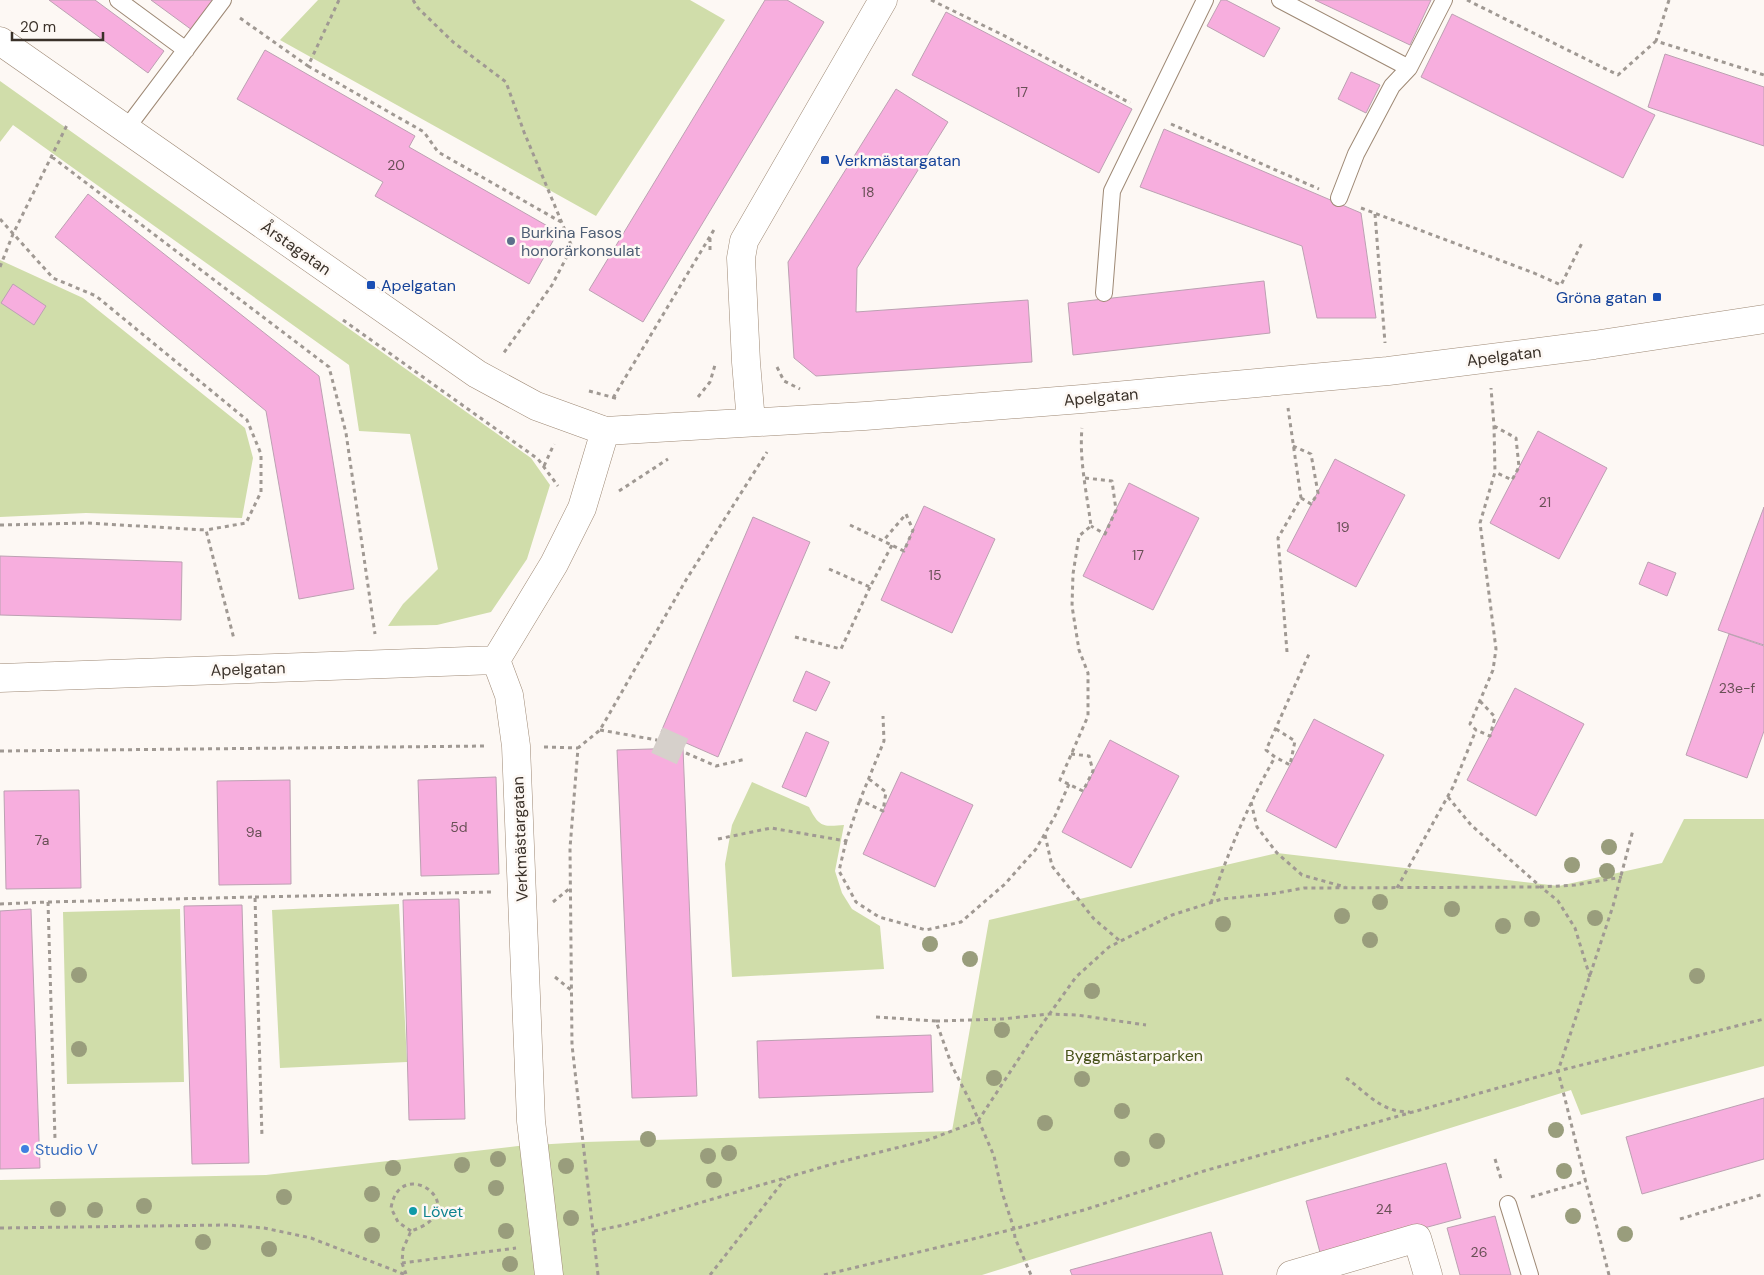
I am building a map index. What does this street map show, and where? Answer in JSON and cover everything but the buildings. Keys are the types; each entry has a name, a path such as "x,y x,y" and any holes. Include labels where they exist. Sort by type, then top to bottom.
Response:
{"street":[{"path":"751,422 741,258 744,241 883,0"},
{"name":"Årstagatan","path":"0,41 477,374 536,406 605,431"},
{"name":"Apelgatan","path":"605,431 865,416 1072,400 1388,371 1594,345 1764,320"},
{"path":"496,660 554,564 582,508 605,431"},
{"name":"Apelgatan","path":"0,678 496,660"},
{"name":"Verkmästargatan","path":"496,660 509,695 516,746 531,1121 549,1275"},
{"path":"1291,1275 1417,1238 1428,1275"}],"lane":[{"path":"118,0 186,50"},
{"path":"126,129 224,0"},
{"path":"1104,293 1112,191 1206,0"},
{"path":"1280,0 1409,68"},
{"path":"1339,198 1356,154 1392,86 1409,68 1444,0"},
{"path":"1508,1204 1530,1275"}],"path":[{"path":"308,66 339,0"},
{"path":"413,0 418,8 453,42 506,82 524,132 572,247 552,285 499,360"},
{"path":"931,0 1004,36 1137,106 1150,115 1375,214 1534,273 1561,285 1582,243"},
{"path":"1466,0 1618,75 1656,41 1668,0"},
{"path":"248,24 308,66 424,132 438,152 562,222"},
{"path":"1656,41 1764,75"},
{"path":"0,267 13,234 67,124 83,100"},
{"path":"60,119 75,130"},
{"path":"52,157 329,367 346,433 379,664"},
{"path":"1375,214 1384,341 1388,371"},
{"path":"0,219 53,278 96,296 247,420 261,454 262,492 246,523 206,530 87,523 0,526"},
{"path":"337,315 538,459 566,498 582,508"},
{"path":"1384,341 1394,340"},
{"path":"691,399 698,397 710,382 716,362 774,361 784,381 801,390"},
{"path":"1480,701 1495,716 1490,736 1476,730 1470,724 1480,701 1494,670 1496,648 1480,523 1495,472 1494,426 1490,383"},
{"path":"587,391 621,400"},
{"path":"1287,652 1278,538 1301,498 1288,407"},
{"path":"0,751 516,746 578,748 600,730 686,580 786,420"},
{"path":"1082,425 1081,438 1091,526"},
{"path":"1494,426 1516,438 1519,467 1512,480 1495,472"},
{"path":"1293,446 1311,454 1318,493 1312,504 1301,498"},
{"path":"616,497 621,489 666,459 676,458"},
{"path":"1085,478 1112,481 1116,510 1105,534 1091,526"},
{"path":"850,525 883,541 892,545 904,551 913,530 906,514 883,541"},
{"path":"1071,754 1089,756 1093,771 1083,791 1060,780 1071,754 1088,716 1088,673 1079,650 1072,606 1073,574 1079,536 1091,526"},
{"path":"206,530 241,669"},
{"path":"795,637 841,649 892,545"},
{"path":"829,569 870,587"},
{"path":"1276,729 1295,741 1290,765 1266,750 1309,654"},
{"path":"883,716 884,741 860,800 846,841 839,871 856,902 880,917 926,930 961,922 1005,884 1036,849 1056,816 1069,784"},
{"path":"600,730 657,740"},
{"path":"1397,888 1448,796 1476,730"},
{"path":"578,748 570,848 572,1045 598,1275"},
{"path":"686,753 716,766 746,759"},
{"path":"1211,903 1221,873 1251,801 1275,757"},
{"path":"860,800 883,811 886,792 869,779"},
{"path":"1448,796 1471,825 1558,901 1575,928 1590,977"},
{"path":"1251,801 1257,827 1277,853 1302,875 1349,888"},
{"path":"718,838 771,828 846,841"},
{"path":"1609,1275 1558,1071 1622,877 1633,830"},
{"path":"1044,835 1052,866 1094,919 1120,941"},
{"path":"594,1231 624,1225 785,1178 928,1140 978,1121 1049,1014 1076,977 1109,946 1172,915 1222,899 1271,894 1304,888 1541,887 1575,885 1622,877"},
{"path":"553,902 571,888"},
{"path":"0,904 522,891"},
{"path":"255,897 262,1136"},
{"path":"48,902 55,1139"},
{"path":"555,977 572,991"},
{"path":"876,1018 936,1021 1002,1019 1049,1014 1077,1015 1146,1024"},
{"path":"824,1275 1084,1210 1204,1171 1412,1112 1558,1071 1764,1018"},
{"path":"936,1021 952,1066 994,1156 1015,1238 1031,1275"},
{"path":"1346,1078 1372,1099 1393,1110 1412,1112"},
{"path":"710,1275 785,1178"},
{"path":"1508,1204 1586,1181"},
{"path":"406,1275 402,1263 403,1249 411,1231 423,1227 438,1210 434,1194 418,1183 402,1188 396,1194 391,1208 398,1222 411,1231"},
{"path":"1680,1219 1764,1194"},
{"path":"0,1228 228,1224 264,1228 311,1238 406,1275"},
{"path":"402,1263 525,1247"}],"green space":[{"path":"318,0 690,0 725,20 596,216 280,40"},
{"path":"0,81 531,458 550,485 527,559 491,612 437,625 388,626 403,604 438,569 410,434 359,431 349,365 13,125 0,142"},
{"path":"0,260 83,298 245,428 253,458 242,518 86,513 0,517"},
{"path":"752,782 809,807 816,819 822,824 831,826 844,825 835,871 842,893 852,909 880,926 884,969 732,977 725,864 732,825"},
{"name":"Byggmästarparken","path":"1684,819 1764,819 1764,1066 1581,1115 1571,1090 982,1275 0,1275 0,1180 266,1175 518,1146 585,1142 952,1131 989,920 1277,853 1559,886 1662,863"},
{"path":"399,904 407,1062 280,1068 272,910"},
{"path":"180,909 184,1082 67,1084 63,912"}],"tunnel":[{"path":"657,740 686,753"}],"place":[{"name":"Verkmästargatan","path":"825,160"},
{"name":"Burkina Fasos honorärkonsulat","path":"511,241"},
{"name":"Apelgatan","path":"371,285"},
{"name":"Gröna gatan","path":"1657,297"},
{"name":"Studio V","path":"25,1149"},
{"name":"Lövet","path":"413,1211"}]}
